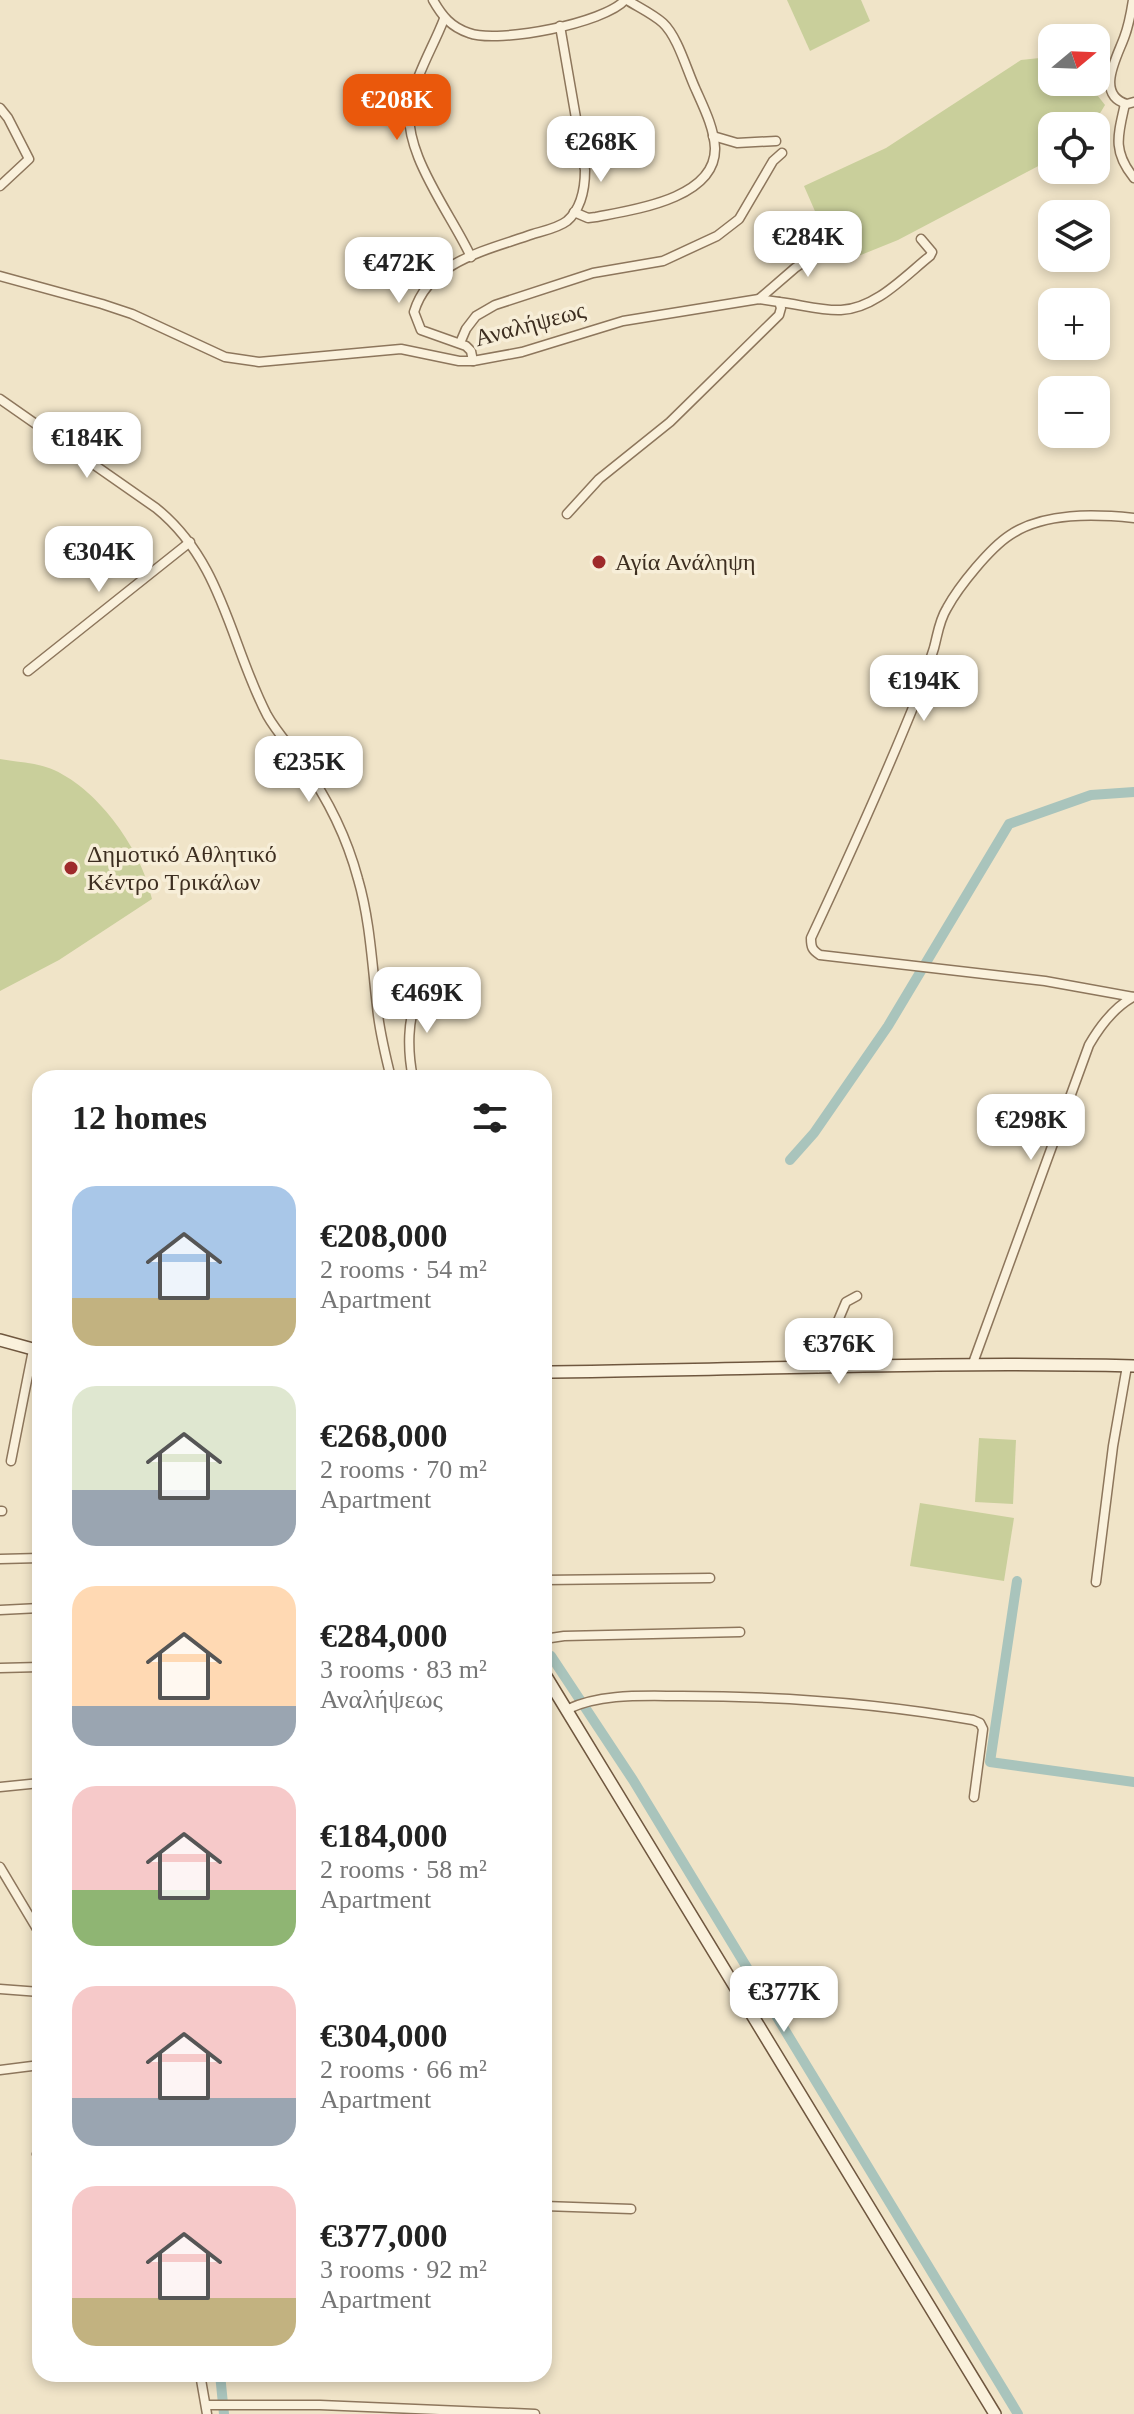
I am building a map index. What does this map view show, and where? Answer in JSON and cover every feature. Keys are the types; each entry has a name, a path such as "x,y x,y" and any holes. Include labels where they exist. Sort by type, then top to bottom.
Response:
{"street":[{"path":"433,0 444,19 467,32 491,37 599,17 626,0 664,24 709,121 714,159 693,186 673,199 596,217 588,218 574,212"},
{"path":"1133,0 1128,28 1111,75 1113,94 1118,100 1129,103 1118,136 1118,150 1122,162 1134,178"},
{"path":"444,19 410,102 411,133 421,164 471,257"},
{"path":"473,361 471,351 460,343 421,330 414,312 417,299 432,280 448,267 557,226 574,212 583,194 585,170 560,26"},
{"path":"0,108 29,159 0,186"},
{"path":"713,136 737,143 776,141"},
{"path":"460,343 476,316 504,301 593,273 663,261 717,236 739,219 773,161 782,153"},
{"name":"Αναλήψεως","path":"0,276 132,314 236,360 269,362 401,349 473,361 522,352 623,321 759,299 842,310 868,303 930,256 932,252 921,239"},
{"path":"759,299 827,246 828,241"},
{"path":"567,514 599,479 670,422 779,315 779,302"},
{"path":"0,399 156,508 190,542 199,556 223,605 267,714 276,731 309,773 345,838 362,893 377,1008 389,1070"},
{"path":"973,1363 1089,1045 1108,1017 1134,997 1045,981 820,955 813,951 811,938 883,783 924,680 940,621 949,604 991,550 1011,534 1039,522 1070,517 1105,515 1134,518"},
{"path":"28,671 190,542"},
{"path":"412,1070 410,1047 415,1006 420,995 438,989"},
{"path":"818,1368 846,1302 857,1296"},
{"path":"0,1340 32,1350"},
{"path":"552,1372 973,1363 1131,1366 1113,1446 1096,1582"},
{"path":"11,1461 32,1372"},
{"path":"0,1559 32,1558"},
{"path":"552,1580 710,1578"},
{"path":"0,1610 32,1608"},
{"path":"552,1638 740,1632"},
{"path":"0,1668 32,1667"},
{"path":"552,1683 572,1708 995,2414"},
{"path":"572,1708 602,1698 769,1697 885,1707 973,1720 980,1723 983,1729 974,1797"},
{"path":"0,1787 32,1784"},
{"path":"0,1867 32,1921"},
{"path":"0,1989 32,1991"},
{"path":"0,2070 32,2066"},
{"path":"552,2206 631,2209"},
{"path":"201,2382 206,2410 224,2405 320,2405 535,2414"}],"green space":[{"path":"787,0 861,0 870,21 810,51"},
{"path":"1038,58 1038,96 1098,96 1105,105 1101,112 1038,112 1038,166 898,240 841,263 804,186 886,148 1021,60"},
{"name":"Δημοτικό Αθλητικό Κέντρο Τρικάλων","path":"0,759 54,770 87,792 103,807 129,843 152,899 59,960 0,991"},
{"path":"979,1438 1016,1440 1013,1504 975,1502"},
{"path":"920,1503 1014,1518 1004,1581 910,1566"}],"waterway":[{"path":"790,1160 814,1133 888,1026 1009,824 1091,795 1134,792"},
{"path":"1017,1581 990,1762 1134,1782"},
{"path":"552,1658 633,1780 1018,2414"},
{"path":"221,2382 224,2414"}],"place":[{"name":"Αγία Ανάληψη","path":"599,562"},
{"name":"Δημοτικό Αθλητικό Κέντρο Τρικάλων","path":"71,868"}]}
